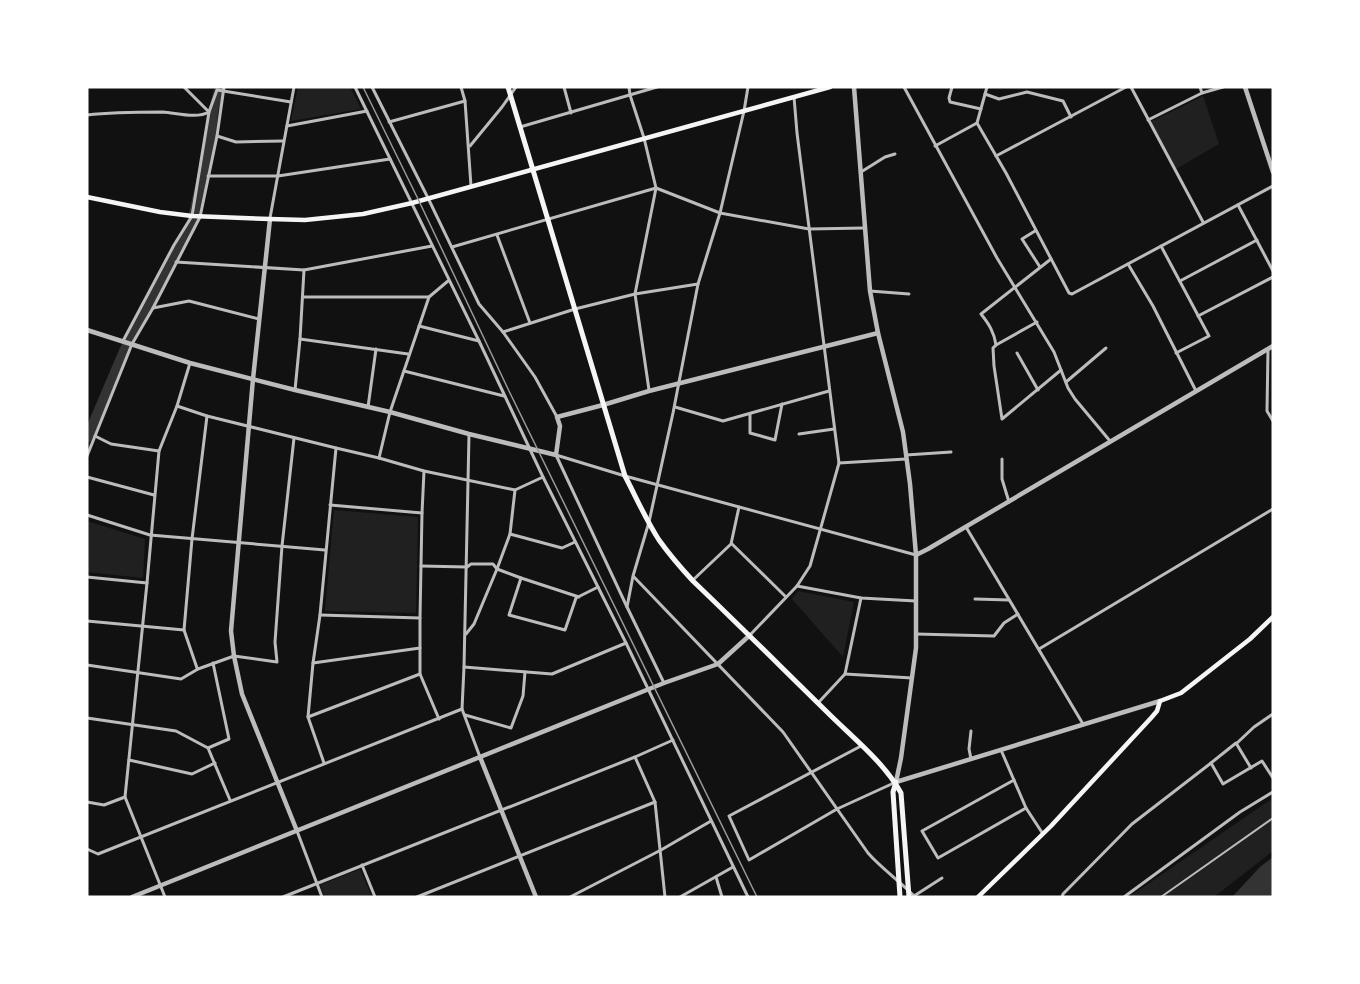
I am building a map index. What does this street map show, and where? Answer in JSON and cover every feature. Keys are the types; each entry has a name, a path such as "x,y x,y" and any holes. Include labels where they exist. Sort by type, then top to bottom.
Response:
{"main road":[{"path":"508,87 625,476 659,540 676,563 890,773 901,793 912,895"},
{"path":"87,197 160,212 199,217 305,220 363,214 412,203 830,87"},
{"path":"978,897 1043,834 1157,711 1160,701 1188,688 1250,639 1273,617"},
{"path":"896,782 893,792 900,897"}],"street":[{"path":"184,87 209,112"},
{"path":"294,87 270,219 253,379 231,631 242,694 322,897"},
{"path":"354,87 748,897"},
{"path":"372,87 479,304 503,332 535,377 557,417 560,426 556,455 664,683"},
{"path":"461,87 465,101 471,186"},
{"path":"469,147 516,87"},
{"path":"564,87 571,113"},
{"path":"629,87 656,188 635,294 649,391"},
{"path":"519,128 657,87"},
{"path":"627,607 675,407 698,284 720,213 748,87"},
{"path":"854,87 870,291 903,432 916,555 916,648 896,782"},
{"path":"904,87 1014,287 1054,352 1075,399 1110,441"},
{"path":"952,87 950,102 981,109"},
{"path":"935,146 977,123 987,87"},
{"path":"996,156 1126,87"},
{"path":"1131,87 1203,222"},
{"path":"1200,87 1202,93"},
{"path":"1148,120 1202,93 1223,87"},
{"path":"1245,87 1273,172"},
{"path":"87,456 131,344 153,308 199,217 217,136 223,89"},
{"path":"124,341 174,245 192,216 209,112 217,90 223,89 291,102"},
{"path":"986,94 999,99 1028,92 1063,101 1071,117"},
{"path":"132,897 664,683 718,664 750,635 797,586 810,566 839,463 794,96"},
{"path":"389,122 465,101"},
{"path":"287,126 367,111"},
{"path":"87,115 166,112 203,115 209,112"},
{"path":"977,123 1069,293 1072,294 1273,186"},
{"path":"217,136 236,142 283,141"},
{"path":"1265,150 1273,148"},
{"path":"861,172 885,157 895,154"},
{"path":"208,176 278,176 390,159"},
{"path":"452,247 656,188 720,213 809,229 864,228"},
{"path":"1238,205 1273,271"},
{"path":"1035,231 1022,239 1040,267"},
{"path":"497,234 530,323"},
{"path":"1180,281 1257,240"},
{"path":"176,262 304,270 432,246"},
{"path":"1161,246 1209,336 1176,353"},
{"path":"996,345 993,331 981,314 1051,259"},
{"path":"1128,264 1153,306 1196,391"},
{"path":"295,390 304,270"},
{"path":"1198,316 1273,277"},
{"path":"379,458 390,412 429,297 448,281"},
{"path":"503,332 575,309 635,294 698,284"},
{"path":"870,291 909,294"},
{"path":"303,297 429,297"},
{"path":"153,308 189,301 260,320"},
{"path":"1037,322 993,348 1002,419 1061,370"},
{"path":"419,326 479,341"},
{"path":"87,330 190,363 390,412 469,435 556,455 916,555 1271,347"},
{"path":"557,417 649,391 878,333"},
{"path":"300,339 409,354"},
{"path":"1271,347 1267,411 1273,421"},
{"path":"1066,382 1106,348"},
{"path":"368,407 376,349"},
{"path":"1017,352 1038,390"},
{"path":"165,897 125,797 159,451 177,406 190,363"},
{"path":"404,371 505,396"},
{"path":"675,407 723,421 829,391"},
{"path":"750,413 750,434 775,440 782,404"},
{"path":"177,406 207,416 424,471 515,490 543,477"},
{"path":"198,669 184,630 192,538 207,416"},
{"path":"799,434 834,429"},
{"path":"469,435 462,709 536,897"},
{"path":"95,436 111,444 159,451"},
{"path":"87,664 181,679 198,669 234,656 277,662 275,642 282,546 294,438"},
{"path":"324,763 308,717 336,448"},
{"path":"839,463 951,452"},
{"path":"1002,459 1002,479 1009,502"},
{"path":"424,471 420,674 439,718"},
{"path":"87,477 154,495"},
{"path":"465,635 474,624 510,534 515,490"},
{"path":"330,506 422,513"},
{"path":"693,581 731,544 739,507"},
{"path":"1039,649 1273,509"},
{"path":"87,515 150,535 325,550"},
{"path":"966,527 1084,725"},
{"path":"510,534 562,548 575,542"},
{"path":"731,544 786,597"},
{"path":"421,567 467,567 471,564 493,564 497,569 579,597"},
{"path":"633,576 783,732 878,865 899,881 912,895 942,878"},
{"path":"87,577 147,583"},
{"path":"521,578 509,615 565,630 576,598 598,587"},
{"path":"797,586 861,598 916,601"},
{"path":"818,703 845,674 861,598"},
{"path":"975,599 1010,600"},
{"path":"916,634 994,636 1004,623 1018,614"},
{"path":"320,615 420,618"},
{"path":"87,621 184,630"},
{"path":"464,667 552,674 626,643"},
{"path":"313,663 420,648"},
{"path":"208,748 229,739 213,663"},
{"path":"464,714 511,728 523,696 525,672"},
{"path":"308,717 420,674"},
{"path":"845,674 912,678"},
{"path":"861,746 729,816 749,860 837,809 896,782 1160,701"},
{"path":"87,849 98,854 462,709"},
{"path":"1062,897 1132,824 1273,714"},
{"path":"87,718 176,731 208,748 230,800"},
{"path":"971,731 969,749 971,759"},
{"path":"283,897 673,740"},
{"path":"1236,743 1251,768"},
{"path":"1001,750 1026,808 1043,834"},
{"path":"635,757 655,802 665,897"},
{"path":"129,760 192,774 214,763"},
{"path":"1211,763 1223,784 1262,761 1273,778"},
{"path":"1014,780 922,831 938,858 1026,808"},
{"path":"1124,897 1240,812 1273,792"},
{"path":"87,802 104,805 125,797"},
{"path":"417,897 655,802"},
{"path":"1161,897 1273,818"},
{"path":"570,897 661,850 711,821"},
{"path":"362,865 375,897"},
{"path":"680,897 734,867"},
{"path":"716,877 722,897"}],"shaded area":[{"path":"298,87 350,87 361,109 291,121"},
{"path":"1203,96 1219,144 1176,169 1150,122"},
{"path":"334,510 418,517 416,613 325,611"},
{"path":"87,521 145,539 143,578 87,572"},
{"path":"798,591 854,602 843,657 792,599"},
{"path":"1273,798 1273,851 1214,897 1129,897"},
{"path":"1273,857 1273,897 1232,897 1260,867"},
{"path":"360,869 372,897 325,897 320,885"}],"waterway":[{"path":"87,438 124,351 191,227 220,87"}],"railway":[{"path":"363,87 757,897"}]}
